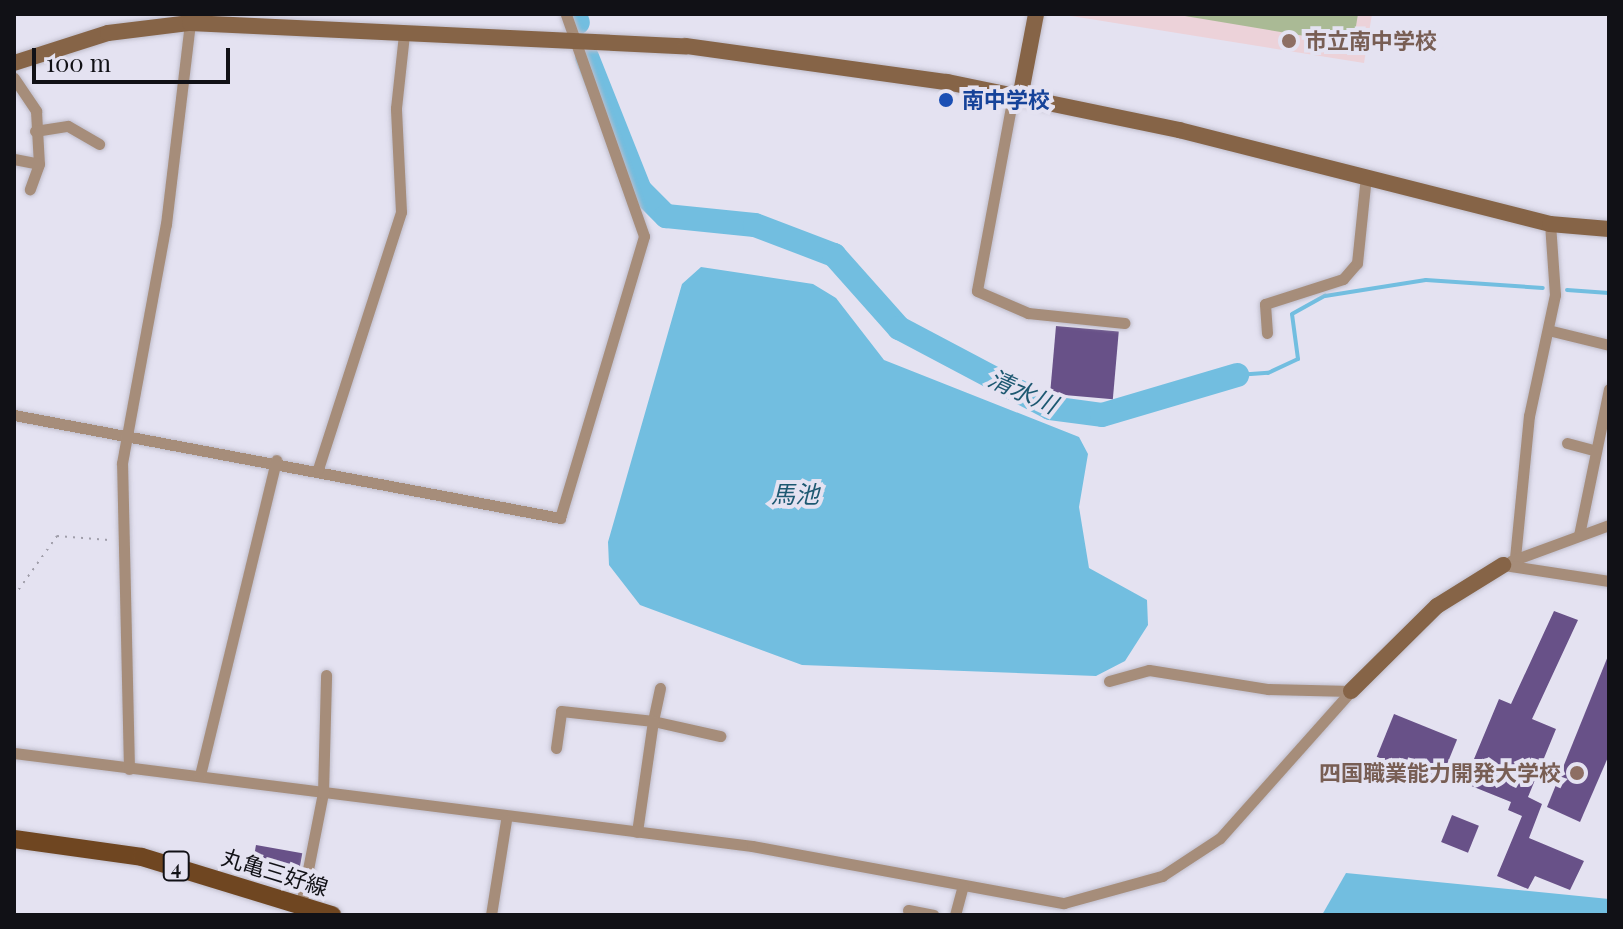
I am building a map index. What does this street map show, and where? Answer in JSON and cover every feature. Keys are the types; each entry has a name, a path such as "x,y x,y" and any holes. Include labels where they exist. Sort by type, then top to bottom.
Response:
{"main road":[{"name":"丸亀三好線","path":"14,839 142,857 300,909 332,915"}],"street":[{"path":"14,415 128,432 560,518 644,236 566,14"},
{"path":"1036,14 977,291 1028,313 1124,323"},
{"path":"129,769 120,541 128,432 166,224 190,18"},
{"path":"14,63 108,33 190,18 404,34 573,39 838,66 1016,97 1366,176 1550,224 1609,229"},
{"path":"318,469 401,212 396,108 404,34"},
{"path":"14,78 36,111 39,164 30,189"},
{"path":"35,131 68,126 99,144"},
{"path":"14,159 39,164"},
{"path":"1267,333 1265,304 1343,279 1357,263 1366,176"},
{"path":"1509,561 1529,416 1555,295 1550,224"},
{"path":"1548,330 1609,345"},
{"path":"1579,535 1609,389"},
{"path":"1567,443 1596,451"},
{"path":"200,775 276,460"},
{"path":"14,753 200,775 506,820 637,832 1064,903 1162,876 1243,818 1351,691 1437,606 1509,561 1609,525"},
{"path":"1509,561 1609,581"},
{"path":"1109,681 1149,670 1268,689 1351,691"},
{"path":"300,909 323,793 326,675"},
{"path":"637,832 660,688"},
{"path":"556,748 561,711 653,721 720,736"},
{"path":"491,915 506,820"},
{"path":"955,915 963,886"},
{"path":"910,896 908,913 934,915"}],"path":[{"path":"14,596 57,536 120,541"}],"shaded area":[{"name":"市立南中学校","path":"1059,14 1372,14 1364,63"}],"green space":[{"path":"1173,14 1358,14 1353,44"}],"water":[{"name":"馬池","path":"701,267 813,284 836,298 884,360 1079,437 1088,454 1079,507 1089,568 1147,600 1148,625 1125,661 1096,676 802,665 640,605 609,565 608,542 682,284"},
{"path":"1346,873 1609,899 1609,915 1322,915"}],"building":[{"path":"1056,326 1119,331 1113,399 1050,394"},
{"path":"1554,611 1578,620 1532,719 1556,729 1528,797 1542,804 1529,838 1584,861 1570,890 1535,876 1528,889 1497,876 1522,816 1508,810 1511,802 1464,783 1499,699 1511,704"},
{"path":"1608,656 1609,755 1580,822 1547,807"},
{"path":"1394,714 1457,739 1440,782 1377,757"},
{"path":"1452,815 1479,826 1468,853 1441,842"},
{"path":"256,845 302,853 297,881 251,873"}],"waterway":[{"name":"清水川","path":"575,14 578,23"},
{"name":"清水川","path":"587,57 640,190 666,216 755,225 834,255 899,328 1050,408 1102,415 1237,375"},
{"name":"清水川","path":"1237,375 1268,373 1298,359 1292,314 1325,296 1426,280 1543,288"},
{"name":"清水川","path":"1567,290 1609,293"}],"place":[{"name":"市立南中学校","path":"1289,41"},
{"name":"南中学校","path":"946,100"},
{"name":"四国職業能力開発大学校","path":"1577,773"}]}
